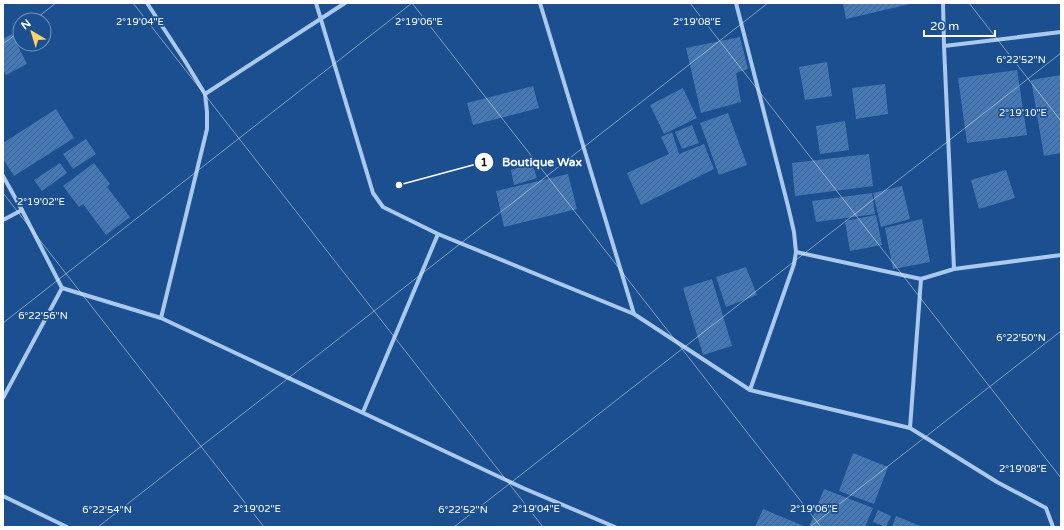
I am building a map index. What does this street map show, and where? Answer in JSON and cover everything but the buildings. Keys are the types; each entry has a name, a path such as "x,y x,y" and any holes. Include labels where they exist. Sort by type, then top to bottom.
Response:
{"street":[{"path":"147,3 205,94 207,112 207,129 161,318"},
{"path":"316,3 373,193 383,208 438,234 634,314 750,390 910,428 998,482 1046,508 1053,527"},
{"path":"205,94 344,3"},
{"path":"540,3 634,314"},
{"path":"736,3 788,206 794,232 796,252 788,283 750,390"},
{"path":"943,3 954,269"},
{"path":"944,46 1061,32"},
{"path":"3,176 62,288 161,318 523,488 615,527"},
{"path":"3,220 22,210"},
{"path":"363,412 438,234"},
{"path":"796,252 920,279 954,269 1061,255"},
{"path":"910,428 920,279"},
{"path":"3,398 62,288"},
{"path":"3,496 67,527"}],"place":[{"name":"Boutique Wax","path":"399,185"}]}
